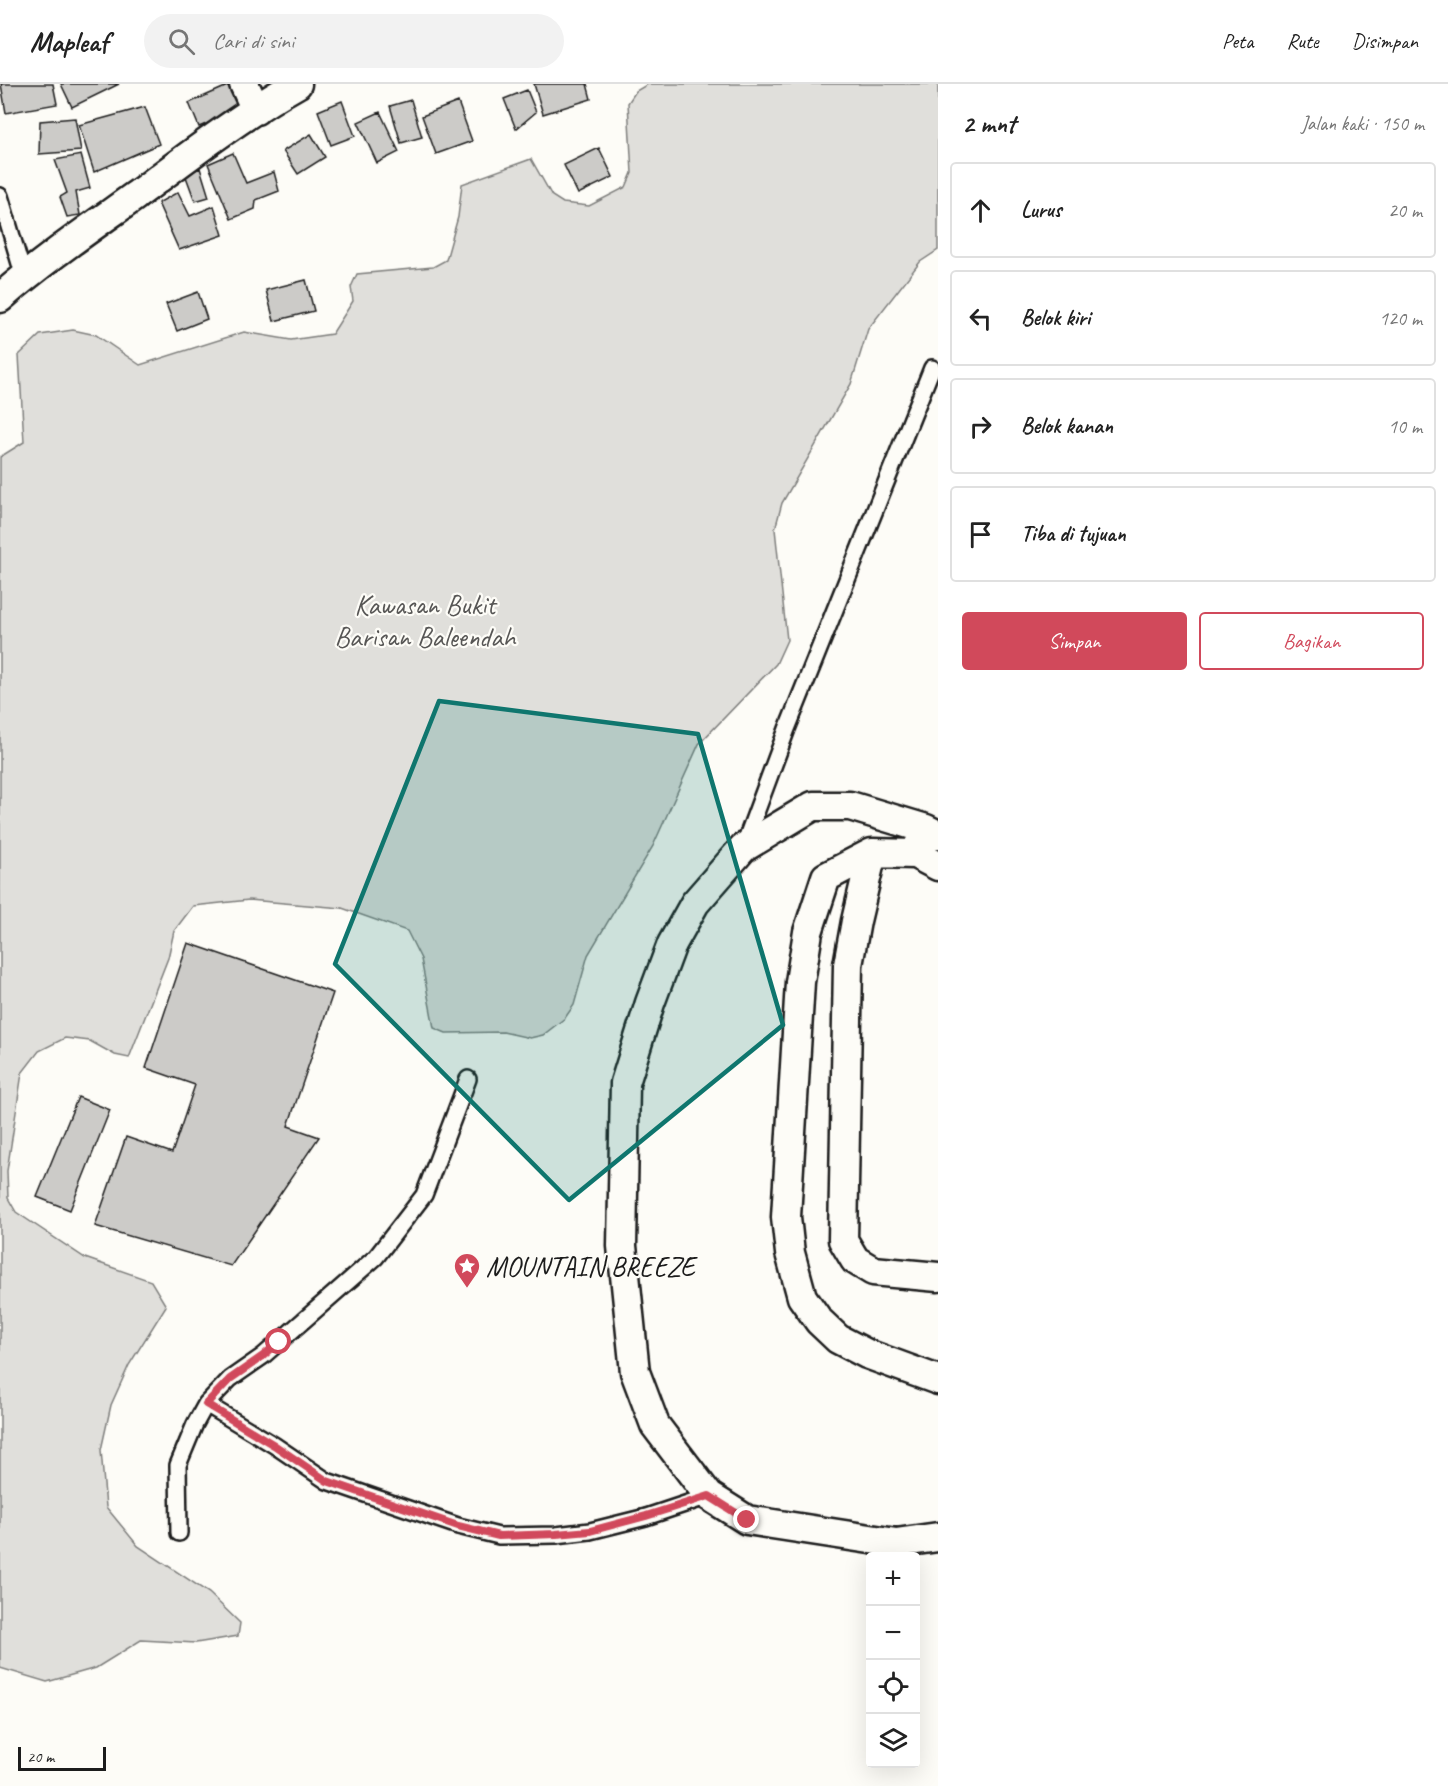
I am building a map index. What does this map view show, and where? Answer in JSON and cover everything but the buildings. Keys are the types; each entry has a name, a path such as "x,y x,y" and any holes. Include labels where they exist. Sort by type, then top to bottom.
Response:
{"street":[{"path":"244,84 256,110"},
{"path":"0,298 24,276 168,171 272,98 297,84"},
{"path":"938,1380 867,1354 838,1339 819,1321 802,1297 789,1244 786,1217 800,982 808,932 826,877 872,853 926,860 932,832 850,806 813,806 743,848 695,903 672,944 650,1003 625,1083 622,1246 635,1372 655,1425 709,1496 747,1520 896,1543 938,1537"},
{"path":"872,853 848,965 843,1240 855,1260 873,1271 938,1277"}],"lane":[{"path":"0,196 24,276"},
{"path":"743,848 787,729 932,368"},
{"path":"179,1533 178,1465 206,1404 230,1379 263,1356 376,1257 424,1195 468,1078"},
{"path":"206,1404 274,1445 327,1481 458,1526 499,1536 590,1531 709,1496"}],"highlighted area":[{"path":"439,701 698,734 783,1025 569,1200 335,964"}],"green space":[{"name":"Kawasan Bukit Barisan Baleendah","path":"648,84 938,84 938,250 920,262 868,329 851,384 782,503 775,529 787,640 776,664 699,744 653,846 588,955 574,1005 565,1018 543,1035 530,1038 503,1032 446,1033 434,1028 421,959 407,931 342,908 249,900 193,906 174,931 168,958 129,1058 115,1055 90,1041 65,1038 39,1051 22,1073 7,1171 8,1198 16,1212 85,1258 151,1281 166,1306 129,1365 111,1405 101,1450 106,1507 138,1546 209,1593 240,1623 238,1636 196,1643 141,1640 96,1668 47,1682 0,1668 0,457 24,442 19,355 40,335 73,330 96,335 140,365 244,332 291,340 332,334 353,301 351,287 357,274 433,267 446,260 458,217 462,184 531,159 552,196 563,203 589,206 626,187 632,173 628,103 636,91"}],"place":[{"name":"MOUNTAIN BREEZE","path":"467,1289"}],"route":[{"path":"279,1342 230,1379 206,1404 274,1445 327,1481 358,1493 458,1526 499,1536 590,1531 709,1496 747,1520"}]}
